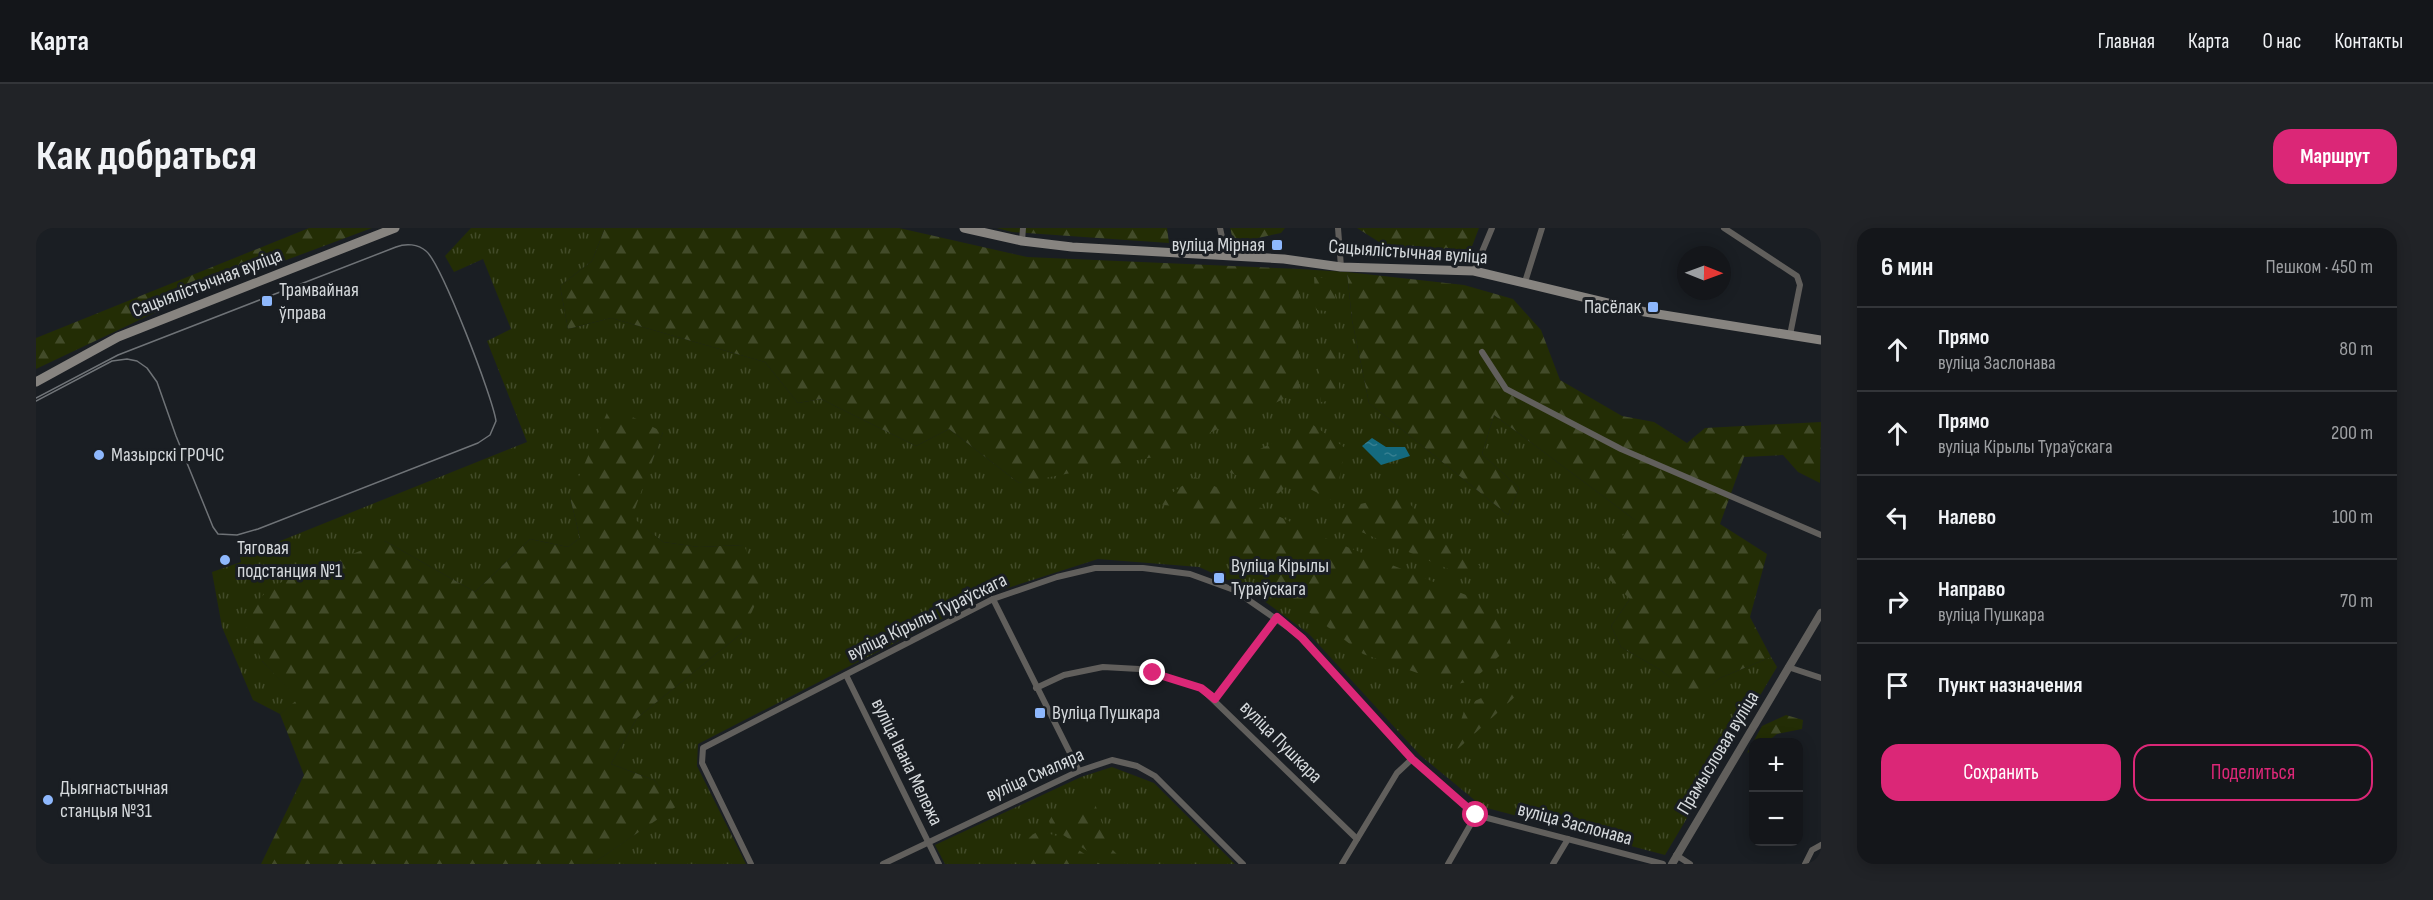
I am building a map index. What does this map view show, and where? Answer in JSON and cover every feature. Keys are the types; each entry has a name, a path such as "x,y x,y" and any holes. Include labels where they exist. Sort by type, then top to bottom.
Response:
{"main road":[{"name":"Сацыялістычная вуліца","path":"36,382 118,337 395,228"},
{"name":"Сацыялістычная вуліца","path":"964,228 1022,242 1072,247 1284,259 1341,267 1474,270 1645,312 1821,339"}],"street":[{"path":"1022,242 1023,228"},
{"path":"1220,228 1226,255"},
{"path":"1338,228 1341,267"},
{"path":"1474,270 1492,228"},
{"path":"1525,282 1542,228"},
{"path":"1725,228 1797,276 1800,285 1790,335"},
{"path":"1482,352 1506,389 1621,449 1821,534"},
{"name":"вуліца Кірылы Тураўскага","path":"752,864 702,763 703,748 993,599 1057,577 1095,568 1143,568 1190,574 1234,590 1277,617 1302,638 1412,759"},
{"path":"993,599 1079,771"},
{"name":"Прамысловая вуліца","path":"1672,864 1821,613"},
{"path":"1215,699 1277,617"},
{"name":"вуліца Пушкара","path":"1036,688 1064,675 1103,667 1139,669 1201,688 1215,699 1357,839"},
{"path":"1788,667 1821,678"},
{"name":"вуліца Івана Мележа","path":"846,675 939,864"},
{"path":"1342,864 1397,773 1412,759"},
{"name":"вуліца Заслонава","path":"1412,759 1476,815 1663,864"},
{"name":"вуліца Смаляра","path":"883,864 1079,771 1112,760 1137,766 1155,776 1243,864"},
{"path":"1448,864 1476,815"},
{"path":"1553,864 1568,839"},
{"path":"1805,864 1812,850 1821,845"},
{"path":"1676,855 1690,864"}],"green space":[{"path":"309,228 372,228 190,296 36,369 36,338"},
{"path":"471,228 605,228 592,261 560,286 568,329 611,318 765,362 798,403 821,399 916,446 949,429 1019,483 1299,392 1299,269 1347,272 1352,320 1369,403 1508,515 1519,488 1482,454 1494,415 1635,520 1630,599 1611,626 1621,647 1659,669 1696,697 1720,678 1771,657 1777,667 1665,855 1483,807 1420,755 1309,634 1248,589 1199,567 1098,559 992,593 698,744 697,766 746,864 592,864 676,806 654,780 611,764 637,718 742,633 744,545 699,547 663,542 631,517 663,432 570,497 580,538 568,547 530,539 475,592 385,541 262,661 299,699 280,714 253,700 222,627 212,572 241,562 240,557 527,442 487,341 511,329 483,259 454,272 445,256"},
{"path":"605,228 899,228 1027,257 1299,269 1299,392 1159,456 1019,483 949,429 916,446 821,399 798,403 765,362 611,318 568,329 560,286 592,261"},
{"path":"997,228 1167,228 1169,243 1012,232"},
{"path":"1230,228 1285,228 1281,233 1234,243"},
{"path":"1357,228 1479,228 1471,249 1390,249"},
{"path":"1347,272 1464,285 1513,299 1541,330 1560,380 1622,416 1654,422 1687,443 1705,428 1821,422 1820,483 1798,472 1783,455 1744,457 1720,524 1767,554 1750,617 1771,657 1720,678 1696,698 1659,669 1621,647 1611,626 1630,599 1597,568 1635,520 1494,415 1482,454 1519,488 1508,515 1369,403 1352,320"},
{"path":"1314,277 1333,279 1337,312 1316,310"},
{"path":"1336,345 1340,399 1321,402 1317,346"},
{"path":"610,406 663,432 632,517 663,542 699,547 744,545 762,590 742,633 637,718 611,764 654,780 677,806 592,864 261,864 304,775 280,714 298,699 262,661 242,617 272,586 385,541 475,592 530,539 568,547 580,538 570,497"},
{"path":"1312,424 1345,448 1335,502 1293,480 1278,494 1220,468"},
{"path":"1195,477 1325,538 1476,599 1505,620 1511,645 1472,681 1452,685 1363,654 1316,618 1189,508 1156,504"},
{"path":"1402,494 1440,541 1480,566 1472,579 1319,514"},
{"path":"1512,684 1519,693 1449,757 1466,705"},
{"path":"1786,715 1803,720 1802,729 1777,734 1772,738 1755,738 1762,726"},
{"path":"1112,767 1154,783 1235,864 945,864 935,845 1081,777"},
{"path":"1082,799 1091,800 1095,804 1111,848 1126,864 1107,864 1051,827 1049,821 1052,816 1071,813"},
{"path":"1040,831 1057,836 1100,864 1023,864 1023,853 1028,840"}],"water":[{"path":"1372,438 1386,447 1405,447 1410,456 1381,465 1362,446"}],"tram line":[{"path":"36,398 118,355 396,247 408,245 426,251 443,279 476,360 496,421 490,435 478,443 258,529 237,535 218,534 213,527 157,382 147,368 137,361 127,359 112,361 36,401"}],"place":[{"name":"вуліца Мірная","path":"1277,245"},
{"name":"Трамвайная ўправа","path":"267,301"},
{"name":"Пасёлак","path":"1653,307"},
{"name":"Мазырскі ГРОЧС","path":"99,455"},
{"name":"Тяговая подстанция №1","path":"225,560"},
{"name":"Вуліца Кірылы Тураўскага","path":"1219,578"},
{"name":"Вуліца Пушкара","path":"1040,713"},
{"name":"Дыягнастычная станцыя №31","path":"48,800"}],"route":[{"path":"1153,673 1201,688 1215,699 1277,617 1302,638 1412,759 1476,815"}]}
